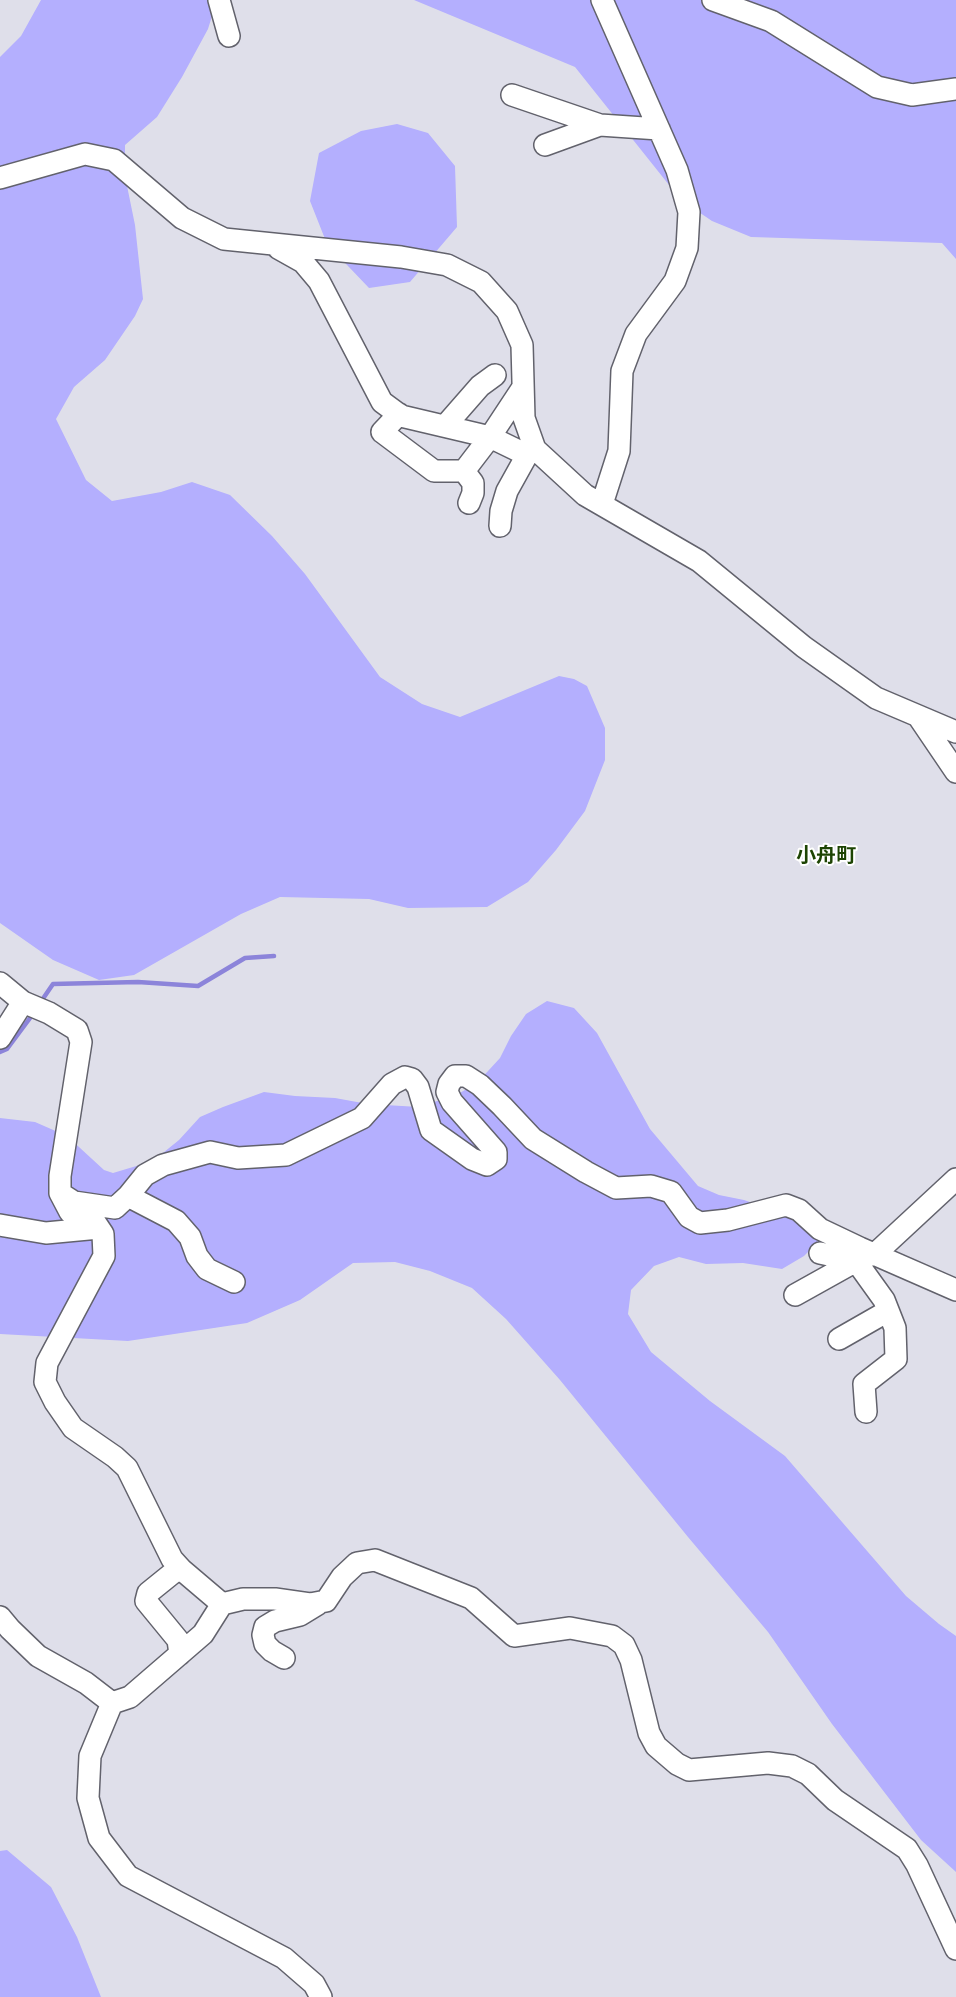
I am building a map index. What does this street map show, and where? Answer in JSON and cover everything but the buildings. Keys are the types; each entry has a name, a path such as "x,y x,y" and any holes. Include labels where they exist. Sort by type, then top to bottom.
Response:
{"street":[{"path":"219,0 229,36"},
{"path":"602,0 677,170 689,212 687,248 675,281 636,334 622,371 619,451 602,504"},
{"path":"713,0 771,22 877,87 912,95 956,89"},
{"path":"512,95 600,125 659,129"},
{"path":"545,145 600,125"},
{"path":"0,178 86,154 114,160 182,218 224,239 401,257 447,265 481,282 507,311 522,345 524,418 531,452 507,491 501,511 500,526"},
{"path":"270,243 303,262 319,281 382,402 398,414 490,437 531,452 585,494 699,561 804,647 876,698 956,732"},
{"path":"445,426 480,386 495,374"},
{"path":"464,471 490,437 523,387"},
{"path":"398,414 382,432 434,470 464,471"},
{"path":"464,471 473,483 470,503"},
{"path":"918,716 956,772"},
{"path":"0,983 34,1007 77,1030 80,1042 60,1176 60,1193 70,1212 95,1222 103,1234 104,1256 47,1363 45,1382 55,1402 73,1428 115,1457 127,1468 172,1559 222,1604"},
{"path":"0,1038 34,1007"},
{"path":"60,1193 74,1202 115,1208 128,1196 145,1175 163,1165 210,1152 238,1158 286,1155 362,1118 392,1084 405,1077 412,1079 418,1087 431,1130 472,1159 487,1165 496,1159 496,1152 452,1102 446,1092 448,1084 455,1076 466,1076 480,1085 533,1139 616,1188 651,1186 670,1192 689,1217 700,1223 728,1220 786,1206 799,1210 820,1229 863,1255 956,1290"},
{"path":"795,1295 863,1255 956,1179"},
{"path":"128,1196 176,1221 190,1237 197,1256 207,1269 234,1282"},
{"path":"0,1225 46,1233 99,1228"},
{"path":"820,1253 863,1255"},
{"path":"863,1255 895,1328 896,1359 864,1384 866,1412"},
{"path":"839,1339 888,1311"},
{"path":"284,1658 265,1644 263,1634 265,1627 275,1621 300,1615 326,1601 342,1577 357,1563 375,1560 470,1598 514,1636 570,1628 612,1636 624,1645 631,1660 649,1732 656,1746 677,1764 689,1770 768,1763 792,1766 808,1774 835,1800 907,1849 917,1865 956,1949"},
{"path":"180,1654 178,1640 146,1601 148,1594 174,1572 182,1570"},
{"path":"321,1997 314,1984 284,1958 128,1876 99,1838 88,1798 90,1756 112,1703 130,1697 203,1634 222,1604 243,1599 274,1598 310,1604 323,1602"},
{"path":"0,1617 38,1656 86,1683 112,1703"}],"shaded area":[{"path":"41,0 217,0 208,29 182,77 157,117 125,145 125,176 135,225 143,299 135,316 105,360 74,387 56,419 86,480 112,501 161,492 192,482 230,495 272,536 305,574 380,677 422,704 460,717 559,676 574,679 587,686 605,728 605,760 585,811 556,850 528,882 487,907 408,908 369,899 280,897 241,914 134,975 99,980 53,960 0,923 0,57 21,36"},
{"path":"414,0 956,0 956,259 942,243 751,237 712,221 681,200 575,67"},
{"path":"397,124 428,133 455,166 457,227 410,282 369,288 327,244 310,201 319,153 361,131"},
{"path":"547,1001 574,1008 597,1033 650,1129 698,1186 719,1195 744,1200 791,1216 820,1240 804,1256 782,1269 743,1263 706,1264 679,1257 654,1266 631,1290 628,1314 651,1352 710,1401 785,1456 906,1596 956,1636 956,1872 921,1840 832,1724 768,1632 560,1380 506,1319 472,1288 430,1271 395,1262 353,1263 300,1300 247,1323 128,1341 0,1334 0,1118 35,1122 67,1136 104,1170 113,1173 153,1161 179,1140 200,1117 264,1092 335,1098 368,1104 419,1107 458,1094 477,1083 500,1058 511,1036 526,1014"},
{"path":"7,1850 51,1887 77,1937 101,1997 0,1997 0,1851"}],"waterway":[{"path":"40,1003 53,984 138,982 198,986 245,958 274,956"},
{"path":"0,1052 7,1049 33,1014"}],"district":[{"name":"小舟町","path":"826,856"}]}
